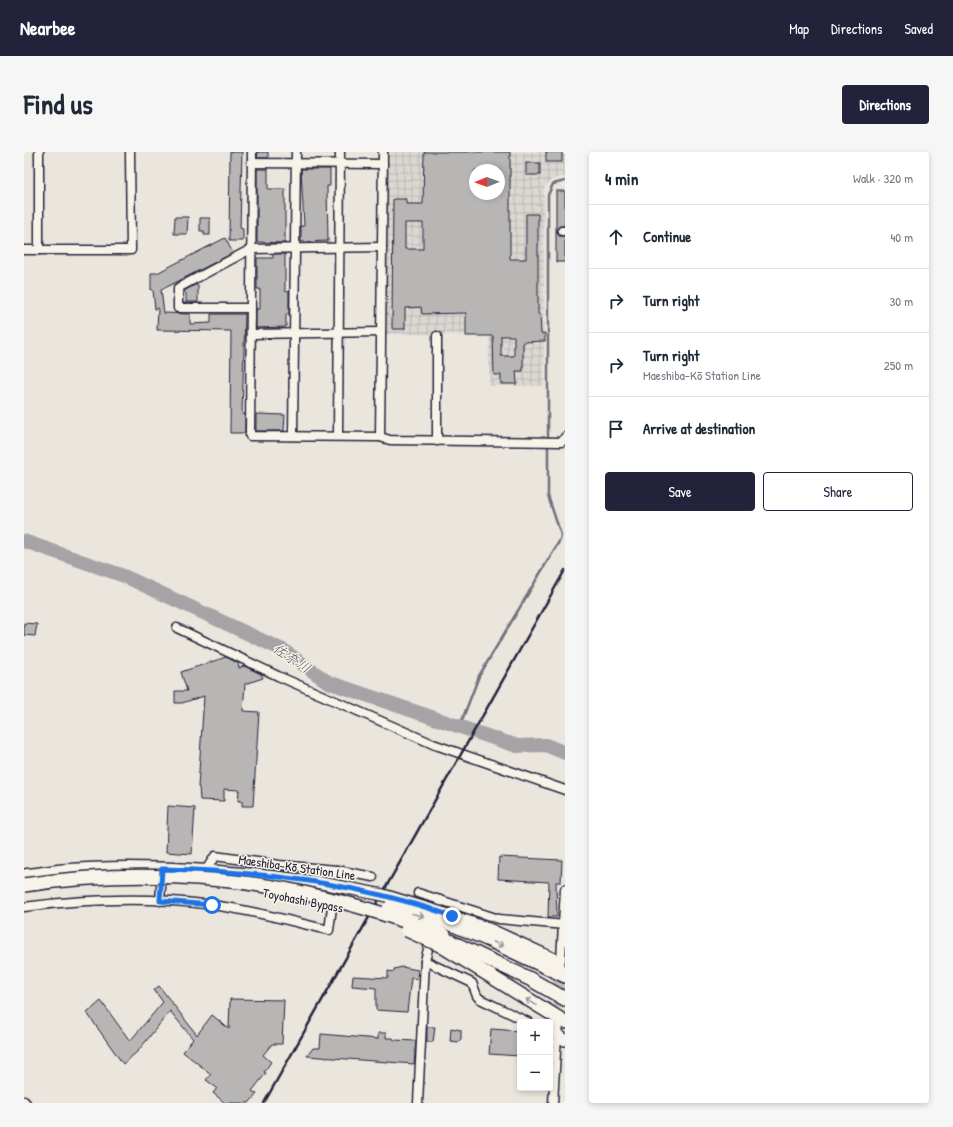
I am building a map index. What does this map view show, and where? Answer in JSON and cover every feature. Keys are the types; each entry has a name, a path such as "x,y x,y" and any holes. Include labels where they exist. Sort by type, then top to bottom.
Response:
{"highway":[{"name":"Toyohashi Bypass","path":"24,885 102,878 182,877 255,885 324,897 367,908 446,932 534,972 565,990"},
{"name":"Toyohashi Bypass","path":"24,891 99,882 184,884 252,890 319,901 389,921 446,932 565,999"},
{"path":"446,932 489,940 561,965"},
{"path":"446,932 559,1030"}],"main road":[{"name":"Maeshiba-Kō Station Line","path":"24,875 72,870 118,868 206,870 316,882 383,895 446,932 491,930 561,965"}],"street":[{"path":"39,152 39,250"},
{"path":"24,250 131,250 130,152"},
{"path":"252,152 250,436 338,436 380,437 390,440 562,442 565,437"},
{"path":"293,436 296,152"},
{"path":"338,436 340,152"},
{"path":"380,437 383,152"},
{"path":"252,163 383,164"},
{"path":"251,308 178,308 178,288 251,249 382,247"},
{"path":"251,334 381,332"},
{"path":"437,336 437,441"},
{"path":"177,628 278,676 433,744 565,790"},
{"path":"206,870 215,856 279,865 337,870 373,877"},
{"path":"160,901 162,869"},
{"path":"24,907 99,901 160,901 212,905 329,930 337,870"},
{"path":"561,965 565,889"},
{"path":"418,893 500,919 564,925"},
{"path":"418,1103 425,961 440,900"},
{"path":"425,961 472,983 480,1000 521,1019"},
{"path":"553,1103 559,1030"}],"shaded area":[{"path":"388,152 565,152 565,177 552,179 544,188 544,386 489,386 489,335 387,334"}],"building":[{"path":"230,152 242,152 240,228 243,229 243,241 229,241"},
{"path":"258,152 268,152 268,158 257,158"},
{"path":"424,152 510,152 510,259 526,259 526,214 538,214 538,314 540,314 541,334 545,333 545,341 523,342 523,371 516,371 517,384 501,384 501,375 494,375 493,336 466,336 466,313 422,314 421,307 405,308 405,329 392,329 393,199 406,199 406,204 423,204","holes":["405,223 423,223 423,249 405,249","501,336 514,336 514,356 501,356"]},
{"path":"546,152 562,152 562,162 546,162"},
{"path":"526,163 540,163 540,175 526,175"},
{"path":"257,169 268,169 268,189 285,189 285,243 257,242"},
{"path":"301,169 330,169 330,186 327,186 328,241 301,242 301,226 304,226"},
{"path":"556,191 565,191 565,226 559,226 557,231 559,236 565,236 565,262 556,262"},
{"path":"175,217 188,217 187,234 174,234"},
{"path":"200,218 210,218 210,235 204,235 204,231 200,231"},
{"path":"225,238 233,253 161,290 164,313 190,314 190,324 211,323 211,314 245,314 242,414 245,414 245,431 243,433 230,433 231,331 157,330 158,308 155,309 153,290 151,290 151,273 157,273"},
{"path":"273,254 285,254 285,291 289,292 289,314 286,314 286,327 256,328 256,309 260,309 260,289 257,289 257,258 273,258"},
{"path":"198,285 198,302 186,302 186,294 184,291"},
{"path":"256,414 285,415 284,431 256,431"},
{"path":"24,623 37,624 35,636 24,635"},
{"path":"226,657 238,663 239,668 244,666 261,674 263,678 245,684 243,711 259,712 253,806 242,806 242,801 238,801 239,790 224,789 224,801 200,800 198,787 204,696 182,703 175,703 175,691 187,691 181,672"},
{"path":"168,806 195,808 192,854 166,852"},
{"path":"499,857 562,860 561,882 556,882 557,917 548,917 549,882 498,879"},
{"path":"402,967 418,970 417,979 411,978 407,1012 376,1010 376,988 352,986 353,976 388,978 388,971 394,972 394,969"},
{"path":"159,986 197,1035 212,1015 229,1029 230,999 284,1000 282,1044 272,1044 263,1055 271,1062 264,1072 266,1073 252,1091 257,1094 249,1103 225,1103 213,1093 217,1088 206,1080 211,1074 183,1052 193,1039 170,1011 138,1051 123,1064 87,1013 101,1001 130,1041 163,1002 154,990"},
{"path":"427,1027 435,1027 433,1042 427,1042"},
{"path":"451,1028 461,1030 461,1039 458,1042 450,1041"},
{"path":"491,1029 517,1031 517,1056 489,1054"},
{"path":"378,1033 386,1033 386,1038 393,1038 394,1040 416,1041 414,1064 307,1056 313,1048 320,1048 321,1034 378,1039"}],"waterway":[{"path":"459,728 479,676 560,540 561,535 548,496 548,195 553,184 565,181"},
{"name":"佐奈川","path":"24,541 124,576 283,650 328,682 517,746 546,745 565,753"}],"tunnel":[{"path":"557,1024 560,969"}],"railway":[{"path":"264,1103 565,570"}],"route":[{"path":"212,905 160,901 162,869 206,870 316,882 383,895 419,904 452,916"}]}
